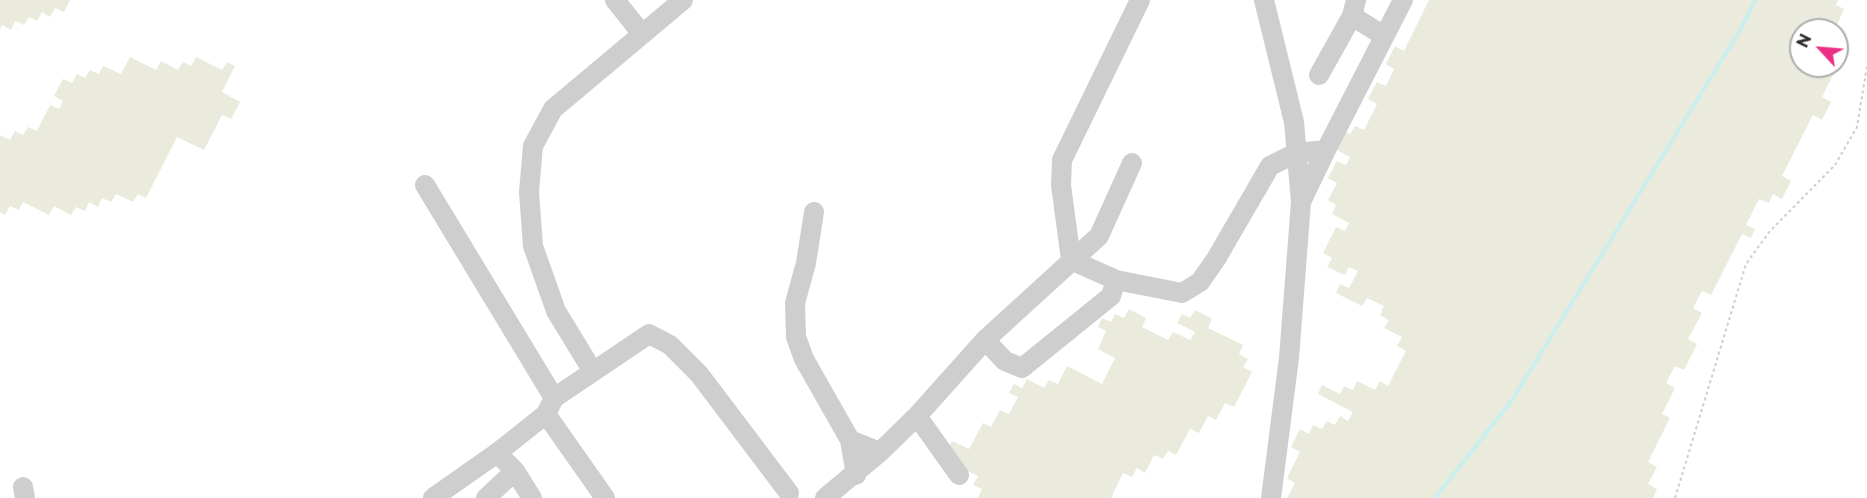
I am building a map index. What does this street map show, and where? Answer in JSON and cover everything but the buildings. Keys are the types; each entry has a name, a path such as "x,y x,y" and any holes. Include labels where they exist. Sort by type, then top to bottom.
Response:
{"lane":[{"path":"615,0 642,34"},
{"path":"592,370 556,311 533,246 529,192 533,146 553,109 683,0"},
{"path":"1071,260 1061,185 1062,160 1140,0"},
{"path":"1264,0 1294,122 1301,202 1289,358 1271,498"},
{"path":"1301,202 1403,0"},
{"path":"1319,75 1354,8 1384,36"},
{"path":"1071,260 1116,280 1182,293 1200,282 1270,166 1296,153 1326,150"},
{"path":"825,498 856,475 917,416 985,340 1099,236 1132,163"},
{"path":"425,185 550,406 605,498"},
{"path":"814,212 806,263 795,303 796,337 804,359 850,440 856,475"},
{"path":"985,340 1005,361 1022,368 1111,296 1116,280"},
{"path":"433,498 497,453 592,370 649,334 670,345 699,374 794,496"},
{"path":"917,416 959,475"},
{"path":"850,440 880,452"},
{"path":"497,453 515,471 532,498"},
{"path":"486,498 515,471"}],"path":[{"path":"1675,498 1746,264 1770,231 1835,165 1857,127 1867,66"}],"shaded area":[{"path":"0,0 70,0 64,12 55,8 50,17 42,12 37,21 29,17 24,25 15,21 11,30 2,25 0,29"},
{"path":"1429,0 1838,0 1836,5 1844,9 1840,18 1789,18 1789,78 1832,78 1822,97 1831,102 1822,120 1813,115 1782,176 1791,181 1782,199 1773,194 1769,203 1759,199 1746,225 1755,229 1751,238 1742,234 1711,295 1702,291 1693,308 1702,313 1688,339 1697,344 1684,370 1675,366 1666,383 1675,388 1662,414 1670,418 1648,462 1657,467 1648,484 1657,489 1653,498 1287,498 1295,483 1287,478 1300,452 1291,447 1300,429 1309,434 1313,425 1322,429 1327,421 1335,425 1340,416 1348,421 1353,412 1318,394 1322,385 1340,394 1344,386 1353,390 1357,381 1375,390 1380,381 1388,386 1406,351 1397,346 1402,337 1384,328 1389,320 1380,315 1384,306 1367,298 1362,306 1336,293 1340,284 1349,288 1358,271 1349,267 1345,275 1327,267 1332,258 1323,253 1336,227 1345,231 1349,223 1332,214 1336,205 1328,200 1337,183 1328,178 1337,161 1346,165 1350,157 1333,148 1341,130 1350,134 1355,126 1364,130 1377,104 1368,99 1377,82 1386,86 1394,69 1386,64 1395,46 1404,51"},
{"path":"130,57 156,70 161,61 178,70 183,62 191,66 196,57 222,70 227,62 235,66 222,92 240,102 231,119 222,115 204,150 177,137 146,198 138,194 133,202 116,194 111,202 102,198 98,207 89,202 85,211 76,207 71,215 54,206 49,215 23,202 19,210 10,206 5,215 0,212 0,135 10,140 15,131 23,135 28,127 37,131 50,105 59,109 63,101 54,96 63,79 72,83 77,74 85,78 90,70 99,74 103,66 121,74"},
{"path":"1129,309 1146,318 1142,327 1168,340 1173,332 1190,340 1195,332 1177,323 1182,314 1190,318 1195,310 1212,319 1208,328 1243,345 1239,354 1248,359 1243,367 1252,372 1234,407 1225,403 1216,420 1208,416 1199,433 1190,429 1176,455 1168,451 1163,459 1154,455 1145,473 1137,468 1132,477 1123,473 1111,498 978,498 982,489 973,485 978,476 951,463 947,449 952,441 969,449 983,423 991,427 1000,410 1009,414 1018,397 1009,393 1014,384 1022,388 1027,379 1044,388 1049,380 1058,384 1067,366 1102,384 1115,358 1098,349 1106,331 1098,327 1102,318 1111,322 1115,314 1124,318"}],"waterway":[{"path":"1435,498 1512,400 1739,32 1755,0"}]}
